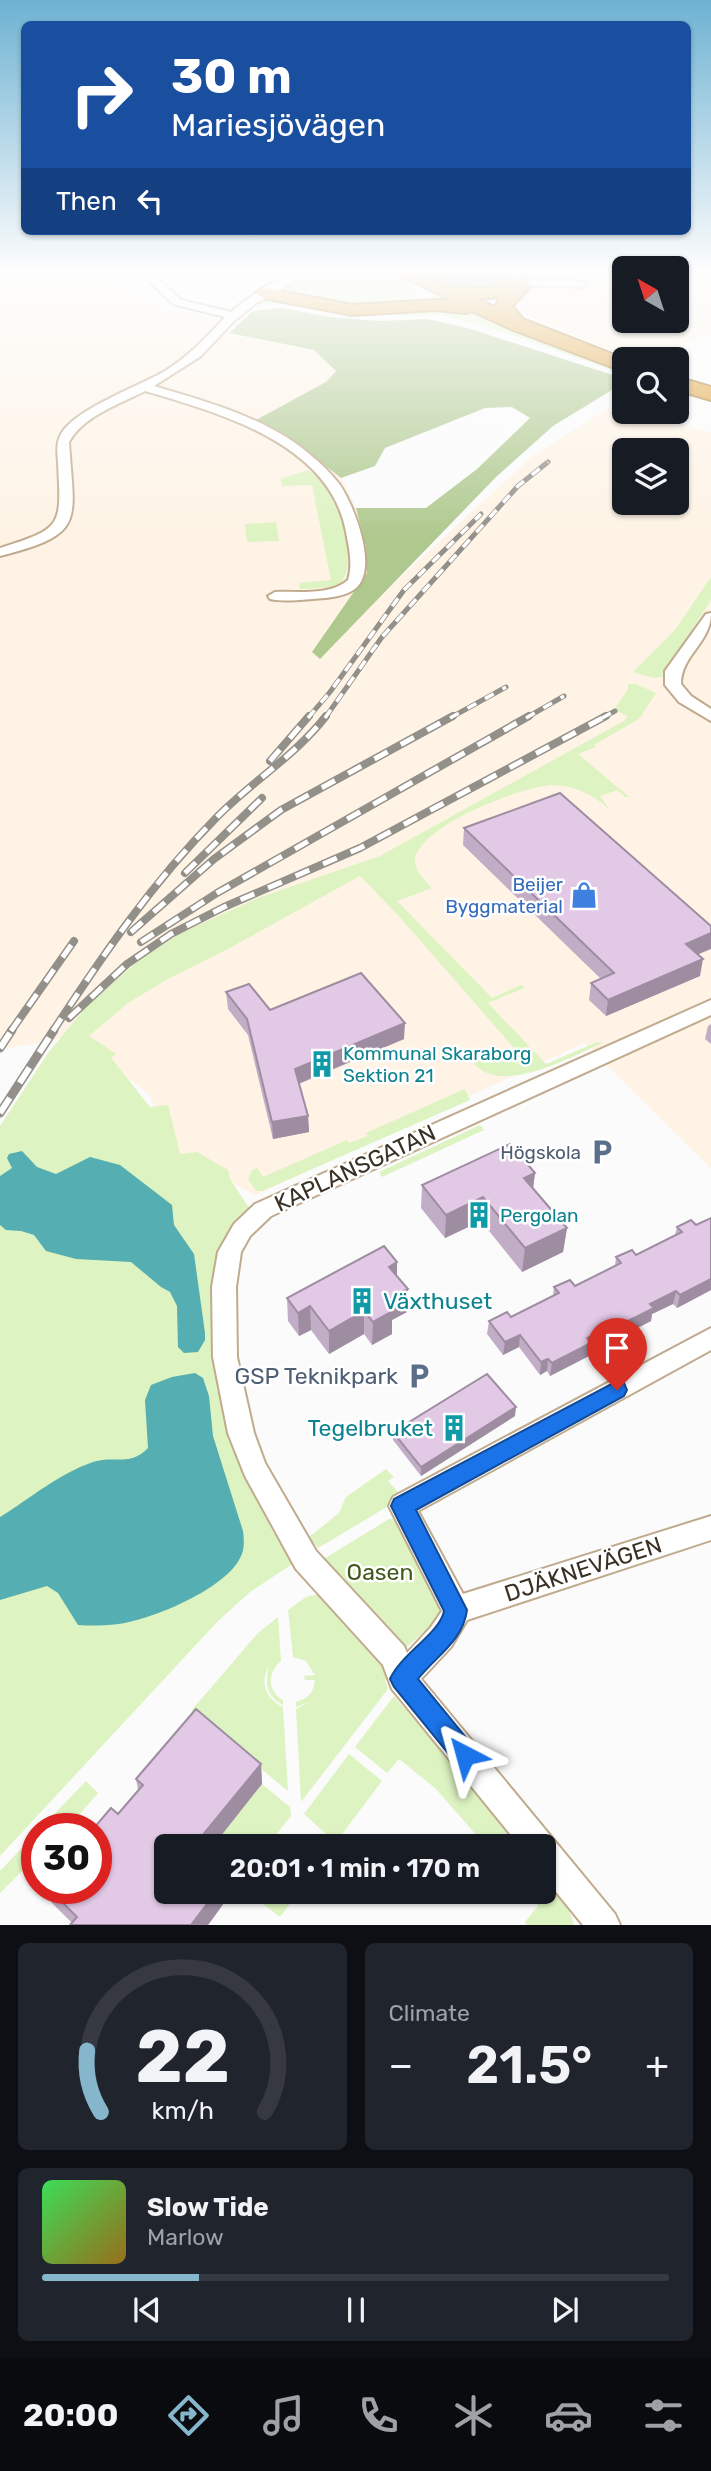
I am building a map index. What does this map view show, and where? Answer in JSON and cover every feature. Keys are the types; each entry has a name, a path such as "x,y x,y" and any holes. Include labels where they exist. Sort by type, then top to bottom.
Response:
{"highway":[{"path":"689,387 711,394"}],"street":[{"path":"0,552 43,539 60,527 67,513 63,442 69,431 83,419 186,361"},
{"path":"143,387 219,409 253,424 297,451 334,485 349,513 356,543 357,569 353,583 341,591 275,596"},
{"path":"711,617 673,671 673,685 685,699 711,716"},
{"name":"KAPLANSGATAN","path":"530,1834 402,1679 394,1656 306,1560 254,1468 241,1433 225,1357 223,1287 230,1252 242,1230 263,1210 711,1007"},
{"path":"402,1679 447,1632 454,1621 456,1610 402,1506 711,1338"},
{"name":"DJÄKNEVÄGEN","path":"456,1610 711,1528"},
{"path":"556,1867 604,1925"}],"shaded area":[{"path":"0,361 326,361 338,371 307,450 342,479 392,585 535,454 609,408 612,409 612,424 677,424 711,432 711,1168 584,1043 256,1195 174,1155 149,1094 73,1036 0,1050"}],"green space":[{"path":"325,361 569,361 612,375 612,390 553,426 496,477 320,659 312,652 367,573 366,547 356,508 426,508 477,469 530,418 512,407 485,408 385,448 375,466 341,478 304,449 256,420 326,382 336,371"},
{"path":"585,361 600,361 612,365 612,370"},
{"path":"308,470 328,491 344,525 348,561 345,576 337,587 300,589 299,583 331,580 312,485 282,486 281,479"},
{"path":"276,522 279,541 247,542 245,524"},
{"path":"711,577 711,600 662,677 653,678 633,672 675,630"},
{"path":"628,684 636,684 656,693 639,719 594,745 596,747 578,754 629,797 617,790 600,796 610,810 584,792 552,785 518,793 473,811 451,822 420,848 415,865 432,888 397,901 492,998 521,985 524,988 488,1003 546,1064 597,1042 603,1043 556,1064 519,1075 487,1073 474,1064 475,1061 514,1048 398,915 360,876 166,980 128,1003 89,1036 116,1054 111,1058 150,1107 168,1105 180,1154 197,1152 228,1170 230,1179 251,1211 225,1245 245,1475 273,1532 294,1563 250,1592 218,1621 40,1813 21,1813 21,1833 0,1856 0,1126 48,1053 87,1006 139,960 179,934 258,898 380,856 624,721 628,716 614,710 628,689"},
{"path":"465,1089 470,1100 262,1191 256,1191 248,1179 252,1170 257,1168 263,1177 347,1140 349,1143 368,1136 366,1133"},
{"path":"480,1125 484,1130 382,1177 379,1172"},
{"path":"386,1469 394,1477 388,1481 399,1493 404,1490 406,1493 318,1548 309,1537 339,1513 346,1497"},
{"name":"Oasen","path":"397,1518 440,1610 437,1620 400,1653 322,1560 389,1519"},
{"path":"319,1594 391,1662 385,1680 388,1689 301,1802 296,1709 311,1701 296,1707 296,1702 312,1692 315,1680 305,1680 304,1676 315,1675 306,1661 293,1657 288,1610 306,1597"},
{"path":"278,1617 281,1661 273,1671 271,1682 274,1692 283,1700 283,1705 273,1698 268,1688 269,1666 265,1684 268,1695 283,1707 288,1791 191,1711 258,1633"},
{"path":"394,1696 512,1834 475,1834 435,1788 399,1759 387,1773 355,1747"},
{"path":"349,1754 382,1781 342,1834 326,1834 304,1814"},
{"path":"86,1781 98,1793 81,1813 55,1813"},
{"path":"262,1784 290,1807 291,1816 277,1834 222,1834"},
{"path":"21,1849 21,1872 0,1893 0,1871"},
{"path":"556,1887 565,1898 574,1925 526,1925 525,1922 538,1906 536,1904 556,1904"},
{"path":"263,1904 290,1904 280,1917"}],"water":[{"path":"22,1151 37,1167 56,1174 90,1157 120,1165 172,1205 174,1225 194,1254 205,1333 205,1340 198,1352 184,1353 178,1347 177,1306 170,1292 131,1262 76,1259 46,1251 34,1235 6,1230 0,1225 0,1176 12,1168 7,1158 9,1154"},
{"path":"195,1373 203,1378 209,1396 213,1436 243,1531 243,1552 233,1569 208,1589 176,1606 119,1624 78,1625 58,1593 47,1586 0,1600 0,1517 80,1467 101,1460 128,1459 141,1454 148,1448 145,1400 151,1385 172,1377"}],"building":[{"name":"Beijer Byggmaterial","path":"560,793 711,926 711,933 686,944 703,959 608,1000 591,983 614,973 464,828"},
{"name":"Kommunal Skaraborg Sektion 21","path":"361,973 405,1023 295,1069 308,1116 272,1122 247,1019 226,992 249,984 270,1010"},
{"path":"510,1144 535,1173 524,1178 567,1228 525,1248 483,1197 446,1215 422,1185"},
{"path":"711,1218 711,1279 680,1295 676,1291 650,1304 654,1308 587,1338 591,1343 552,1363 548,1359 541,1362 520,1335 505,1342 489,1321 507,1312 511,1317 559,1293 554,1287 570,1280 575,1286 621,1263 616,1257 632,1250 636,1255 682,1232 677,1227 691,1220 696,1225"},
{"path":"384,1246 397,1262 389,1267 408,1289 385,1301 393,1311 373,1322 364,1311 329,1331 310,1306 298,1313 287,1298"},
{"name":"Tegelbruket","path":"487,1374 516,1407 421,1467 393,1432"},
{"path":"196,1709 261,1764 204,1834 154,1834 154,1904 207,1904 191,1925 70,1925 77,1917 64,1904 112,1904 112,1813 107,1813 111,1808 118,1814 143,1785 136,1779"}],"railway":[{"path":"325,718 382,637 518,486 548,462"},
{"path":"308,718 404,590 481,514"},
{"path":"450,718 506,687"},
{"path":"526,718 564,696"},
{"path":"602,718 615,711"},
{"path":"270,761 309,716"},
{"path":"53,1031 110,947 171,868 216,818 301,744 326,716"},
{"path":"131,932 214,859 281,810 453,716"},
{"path":"141,942 217,893 529,716"},
{"path":"69,1018 127,964 171,934 224,907 360,848 606,716"},
{"path":"185,873 262,798"},
{"path":"11,1031 74,941"},
{"path":"0,1048 12,1030"},
{"path":"0,1113 54,1030"}],"place":[{"name":"Beijer Byggmaterial","path":"584,895"},
{"name":"Kommunal Skaraborg Sektion 21","path":"322,1064"},
{"name":"Högskola","path":"602,1152"},
{"name":"Pergolan","path":"479,1215"},
{"name":"Växthuset","path":"362,1301"},
{"name":"GSP Teknikpark","path":"419,1376"},
{"name":"Tegelbruket","path":"454,1428"}],"route":[{"path":"465,1755 402,1679 447,1632 454,1621 456,1610 402,1506 617,1390"}]}
